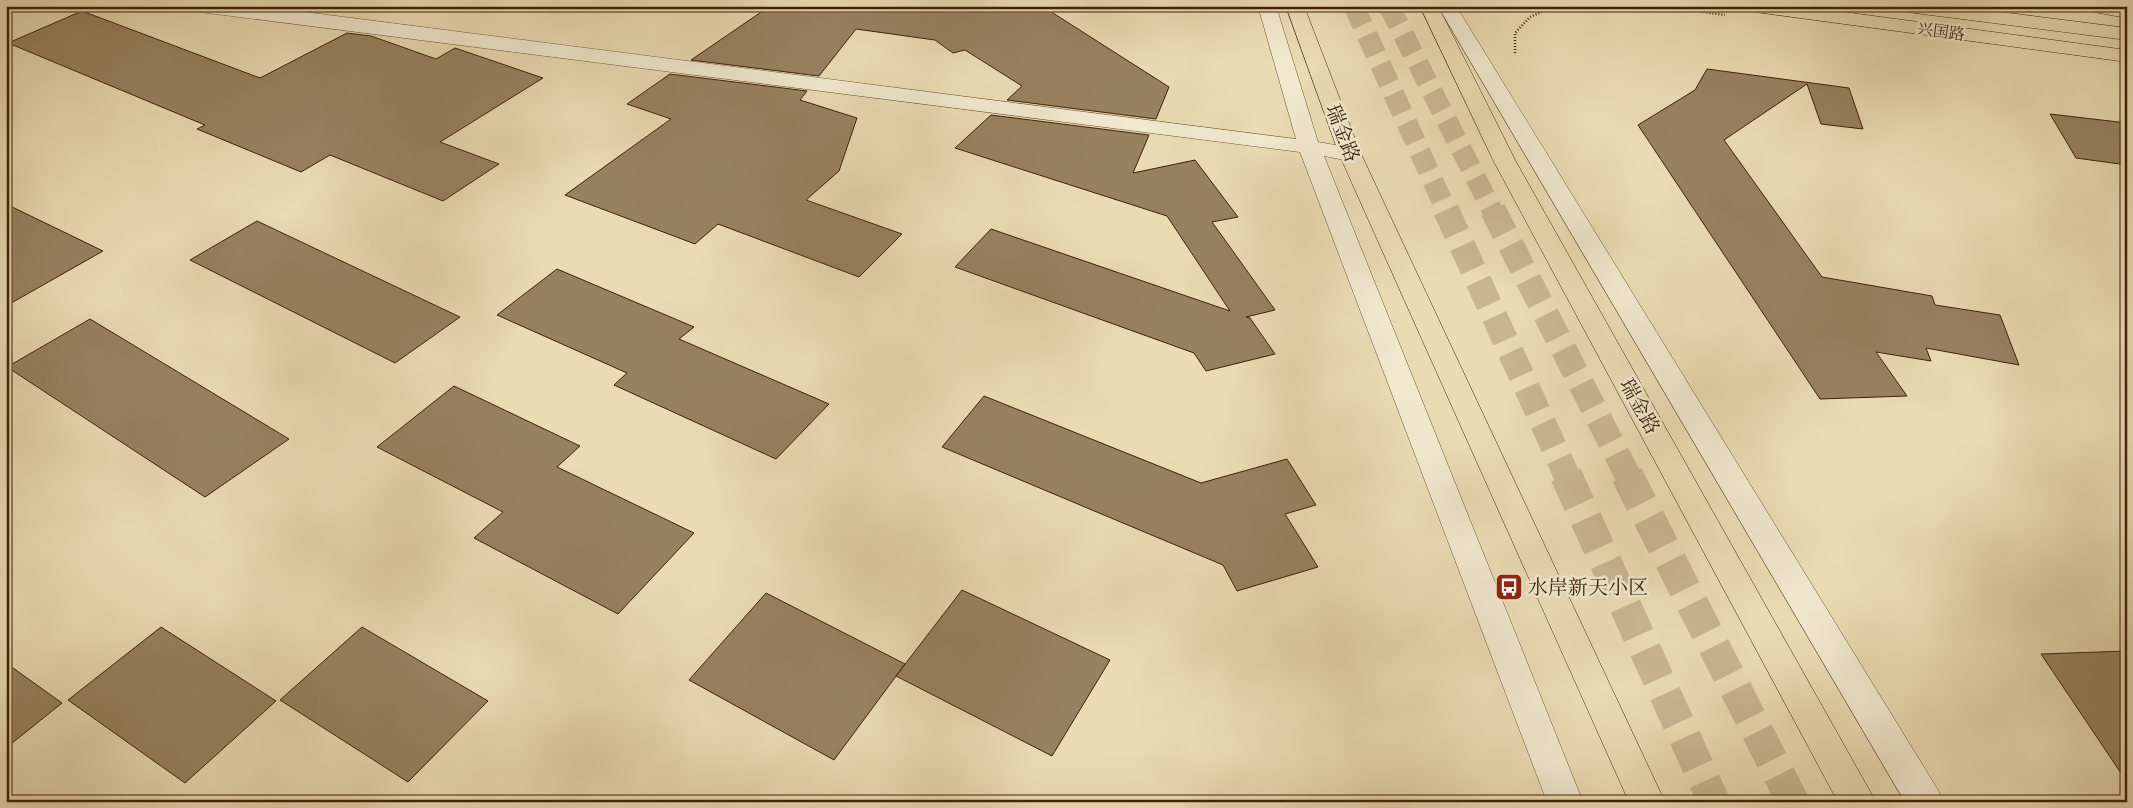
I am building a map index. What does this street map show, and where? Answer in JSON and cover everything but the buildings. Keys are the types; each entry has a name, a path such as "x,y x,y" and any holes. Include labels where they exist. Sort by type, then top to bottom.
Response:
{"main road":[{"name":"瑞金路","path":"1295,6 1350,154 1647,802"},
{"name":"瑞金路","path":"1429,6 1504,160 1858,802"},
{"name":"兴国路","path":"1755,6 2127,56"},
{"path":"1907,6 2127,34"},
{"path":"2090,6 2127,12"}],"street":[{"path":"200,6 291,16 1309,147 1350,154"},
{"path":"1267,6 1309,147 1565,802"},
{"path":"1447,6 1465,39 1925,802"}],"tunnel":[{"path":"1354,6 1447,212"},
{"path":"1389,6 1493,212"},
{"path":"1446,210 1567,476"},
{"path":"1493,210 1628,476"},
{"path":"1566,475 1714,802"},
{"path":"1627,475 1793,802"}],"place":[{"name":"水岸新天小区","path":"1509,587"}]}
